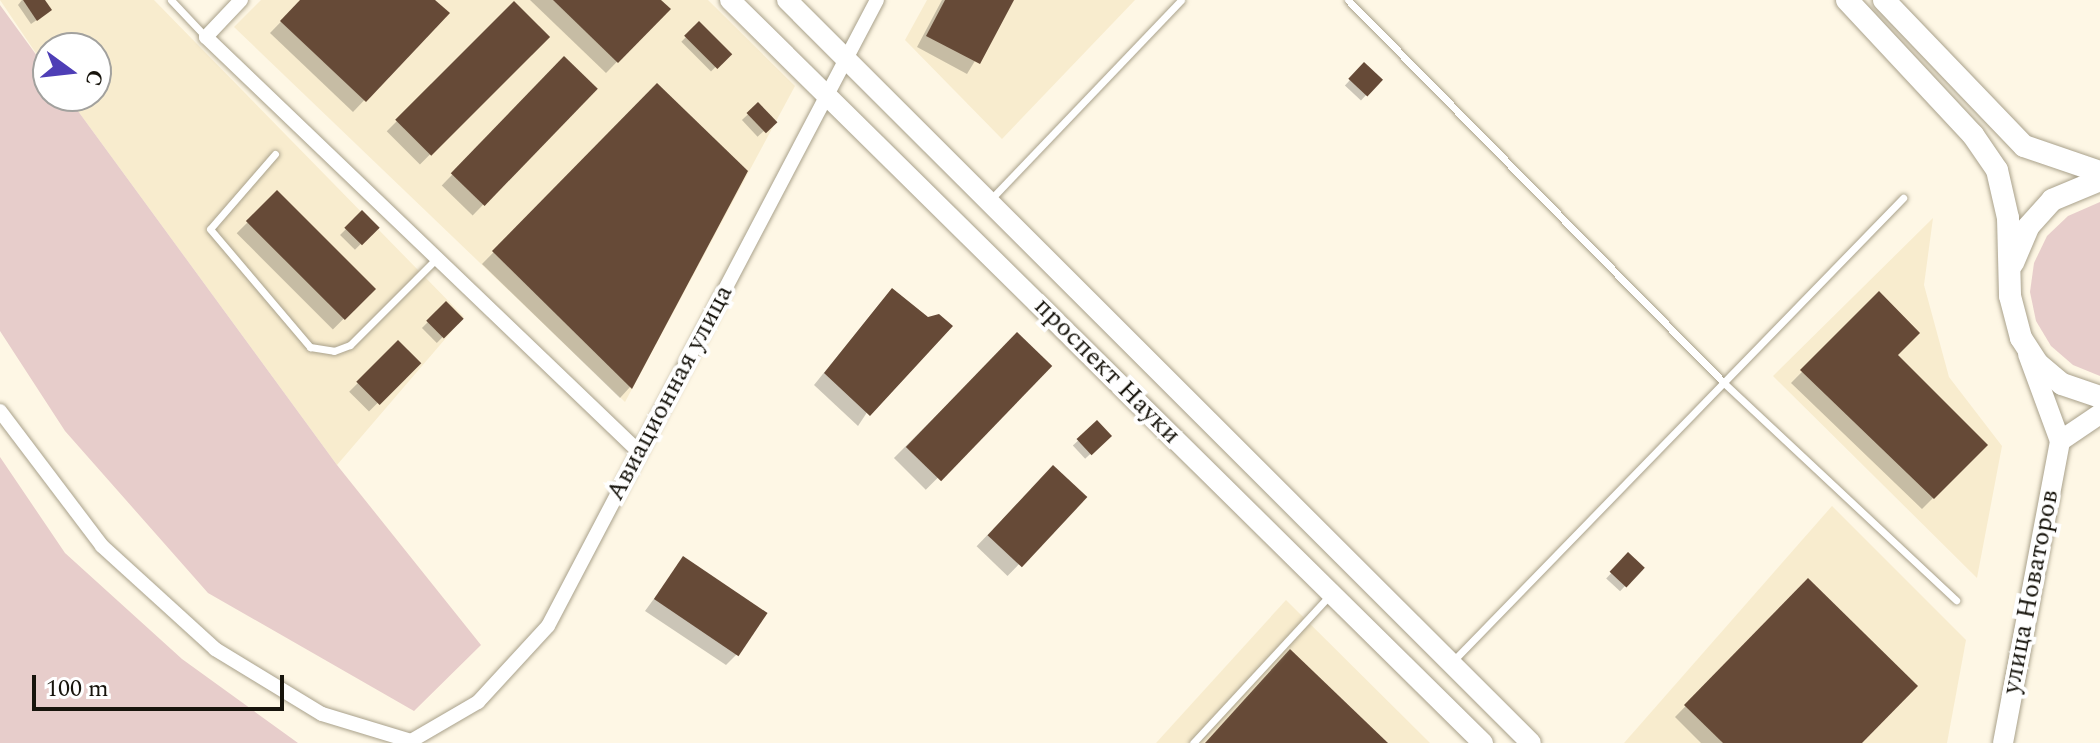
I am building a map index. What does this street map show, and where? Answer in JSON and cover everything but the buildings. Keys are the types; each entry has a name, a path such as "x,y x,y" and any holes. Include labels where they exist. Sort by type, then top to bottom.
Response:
{"main road":[{"path":"1847,0 1973,135 1997,170 2008,218 2010,296 2021,338 2038,364 2062,384 2100,397"},
{"path":"1884,0 2024,146 2100,172"},
{"path":"2010,296 2013,260 2028,227 2052,200 2100,180"}],"street":[{"path":"241,0 206,37 639,452"},
{"name":"проспект Науки","path":"730,0 1483,743"},
{"name":"проспект Науки","path":"787,0 991,199 1531,743"},
{"name":"Авиационная улица","path":"411,741 478,702 548,626 877,0"},
{"path":"2021,338 2060,441 2100,414"},
{"path":"0,411 102,546 215,649 322,714 411,741"},
{"name":"улица Новаторов","path":"2003,743 2060,441"}],"lane":[{"path":"171,0 206,37"},
{"path":"991,199 1181,0"},
{"path":"1348,0 1724,383 1956,600"},
{"path":"275,154 210,229 310,347 334,351 350,345 437,258"},
{"path":"1451,663 1903,198"},
{"path":"1193,743 1331,593"}],"shaded area":[{"path":"0,0 154,0 464,317 337,465 79,112 112,112 112,32 32,32 32,47"},
{"path":"261,0 708,0 795,86 625,402 234,27"},
{"path":"927,0 1135,0 1002,139 905,40"},
{"path":"0,5 32,49 32,112 79,112 337,465 481,645 414,711 208,593 65,431 0,331"},
{"path":"2100,202 2100,376 2073,365 2051,346 2036,321 2030,292 2034,263 2047,236 2068,216"},
{"path":"1933,218 1924,285 1949,377 2002,446 1977,578 1773,376"},
{"path":"0,457 65,553 182,659 298,743 0,743"},
{"path":"1832,506 1966,640 1947,743 1624,743"},
{"path":"1286,600 1430,743 1156,743"}]}
